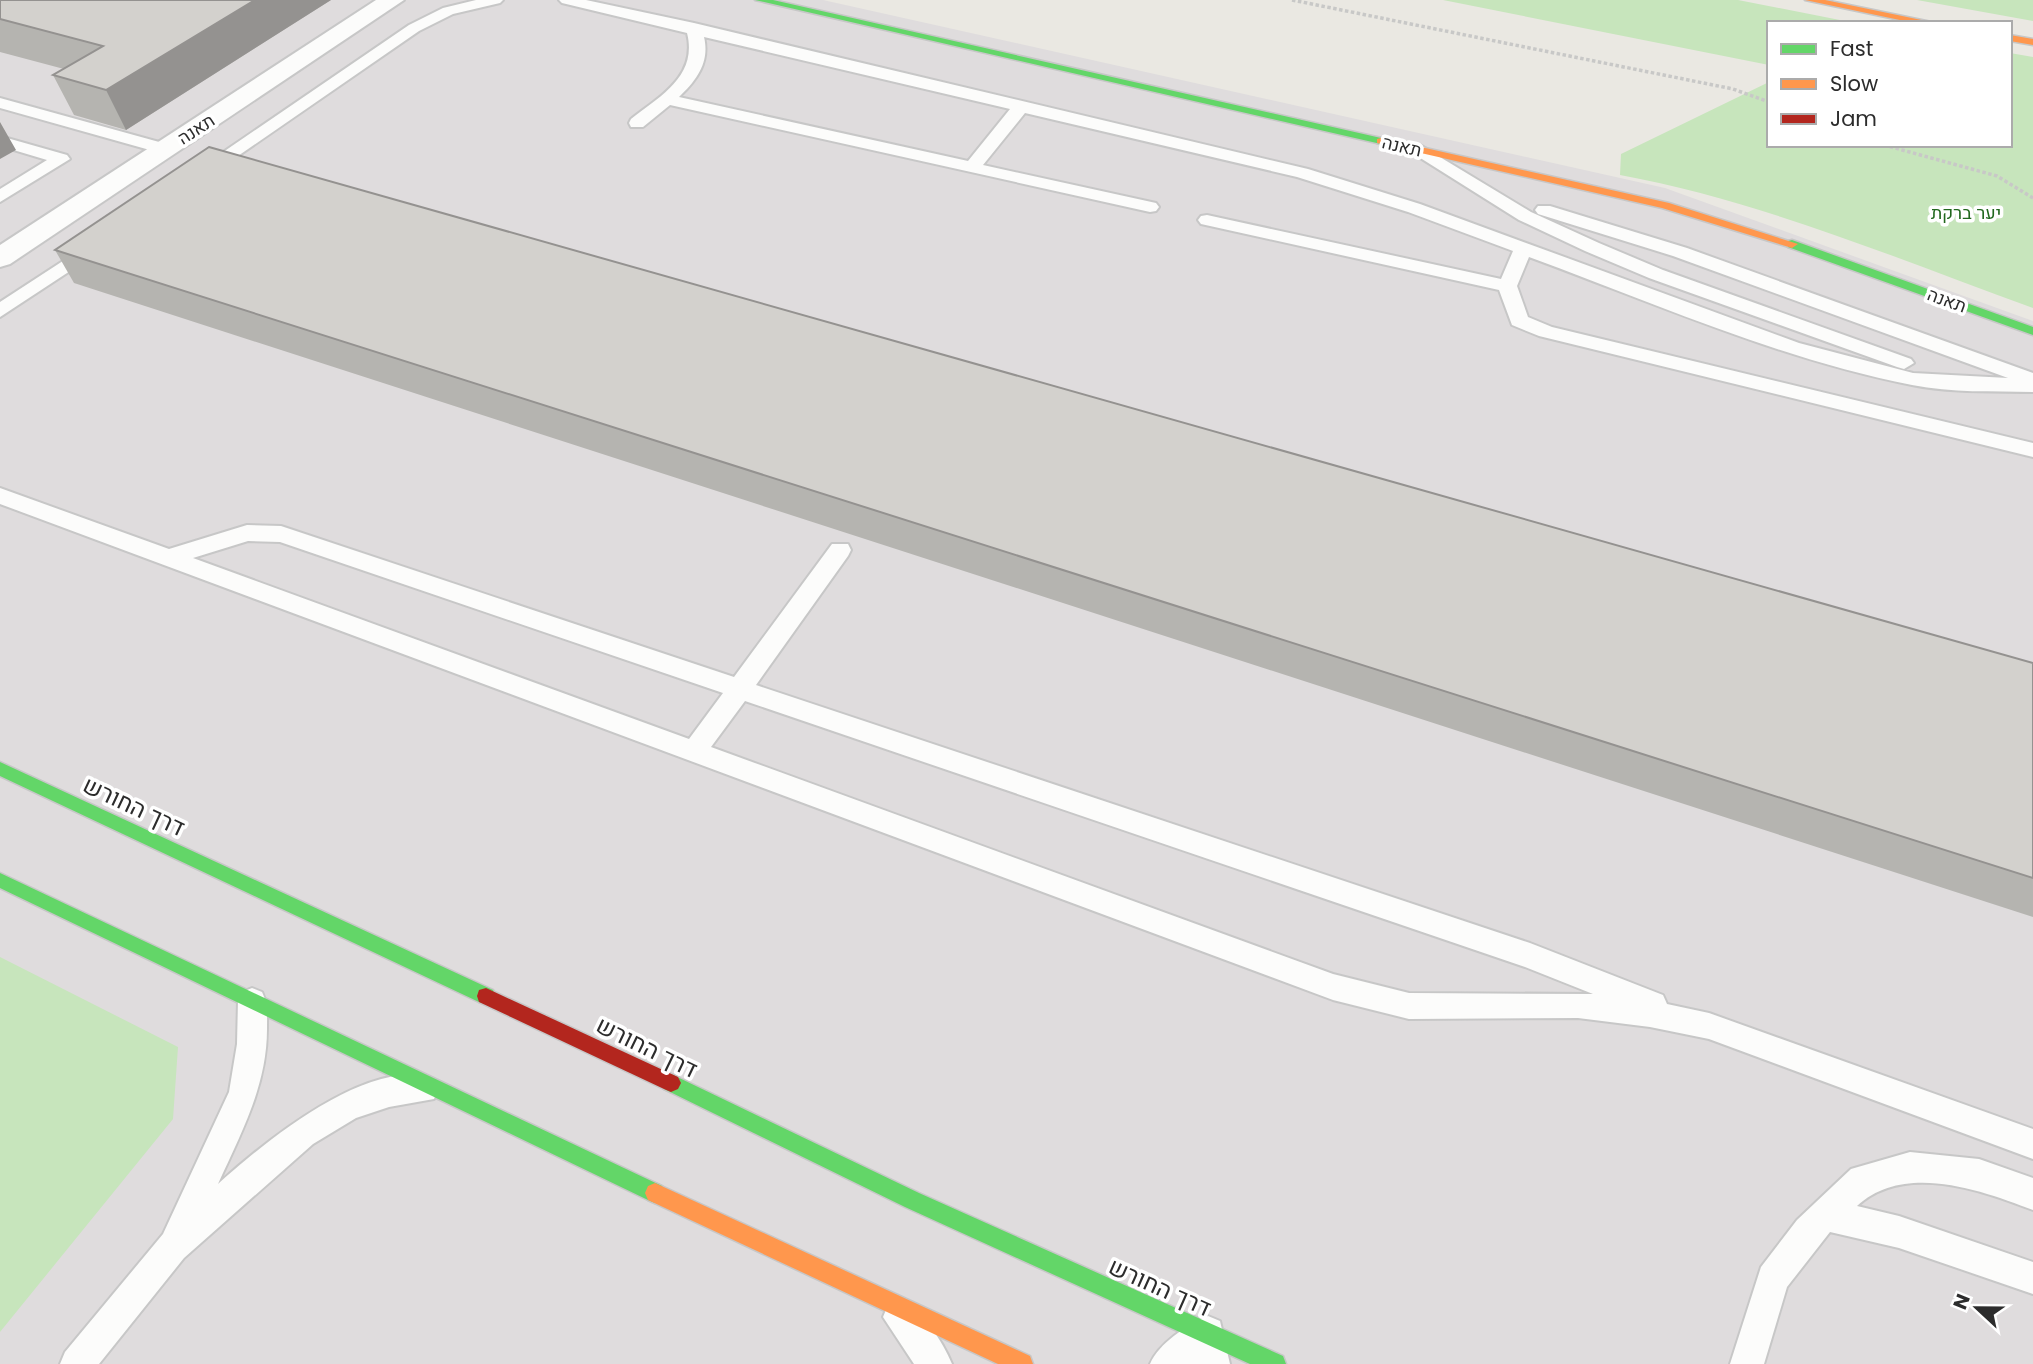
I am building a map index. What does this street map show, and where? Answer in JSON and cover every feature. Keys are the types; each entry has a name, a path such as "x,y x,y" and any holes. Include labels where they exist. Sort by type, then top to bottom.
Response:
{"main road":[{"name":"תאנה","path":"760,0 1602,190 1741,226 2033,331"},
{"path":"1810,0 1920,21"},
{"path":"2012,38 2033,42"},
{"name":"דרך החורש","path":"0,769 613,1055 1211,1349 1275,1364"},
{"path":"0,880 432,1088 1022,1364"}],"street":[{"name":"תאנה","path":"0,258 392,0"}],"lane":[{"path":"184,185 414,28 448,11 495,0"},
{"path":"567,0 1231,155 1359,189 1792,346 1864,368 1913,379 1995,387 2033,383"},
{"path":"637,123 695,73 701,47 694,28"},
{"path":"665,99 1150,207"},
{"path":"0,103 164,149"},
{"path":"972,167 1022,106"},
{"path":"0,141 61,159 0,197"},
{"path":"1420,150 1476,189 1525,216 1656,274 1956,381 1995,387"},
{"path":"1476,189 1679,252 2033,383"},
{"path":"1207,220 1507,286"},
{"path":"0,311 104,240"},
{"path":"1523,248 1507,286 1519,321 1546,332 2033,450"},
{"path":"0,496 1333,988 1409,1006 1473,1008 1578,1004 1709,1026"},
{"path":"169,558 247,533 281,534 1530,956 1709,1026 2033,1144"},
{"path":"694,752 840,550"},
{"path":"173,1247 244,1093 252,1044 252,1002"},
{"path":"77,1364 173,1247 239,1186 313,1127 348,1106 389,1093 432,1088"},
{"path":"1748,1364 1773,1279 1808,1231 1862,1181 1910,1167 1979,1174 2033,1194"},
{"path":"1827,1215 1899,1232 2033,1278"},
{"path":"887,1300 934,1364"},
{"path":"1167,1364 1211,1349"}],"path":[{"path":"1292,0 1733,89 1767,101"},
{"path":"1891,147 1997,176 2033,198"}],"shaded area":[{"path":"0,0 823,0 1665,188 2033,321 2033,1364 0,1364"}],"green space":[{"path":"1443,0 1738,0 1845,21 1767,21 1767,65"},
{"path":"1917,0 2033,0 2033,21"},
{"name":"יער ברקת","path":"2012,53 2033,57 2033,308 1777,216 1673,186 1620,175 1621,154 1767,83 1767,147 2012,147"},
{"path":"0,957 178,1047 173,1119 0,1332"}],"building":[{"path":"0,0 255,0 106,90 53,75 103,46 0,19"},
{"path":"209,147 2033,663 2033,878 55,250"}],"traffic: fast":[{"path":"760,0 1381,141"},
{"path":"1792,244 2033,331"},
{"path":"0,769 486,996"},
{"path":"0,880 655,1193"},
{"path":"671,1083 912,1200 1275,1364"}],"traffic: slow":[{"path":"1810,0 1920,21"},
{"path":"2012,38 2033,42"},
{"path":"1381,141 1665,205 1792,244"},
{"path":"655,1193 1022,1364"}],"traffic: jam":[{"path":"486,996 671,1083"}]}
